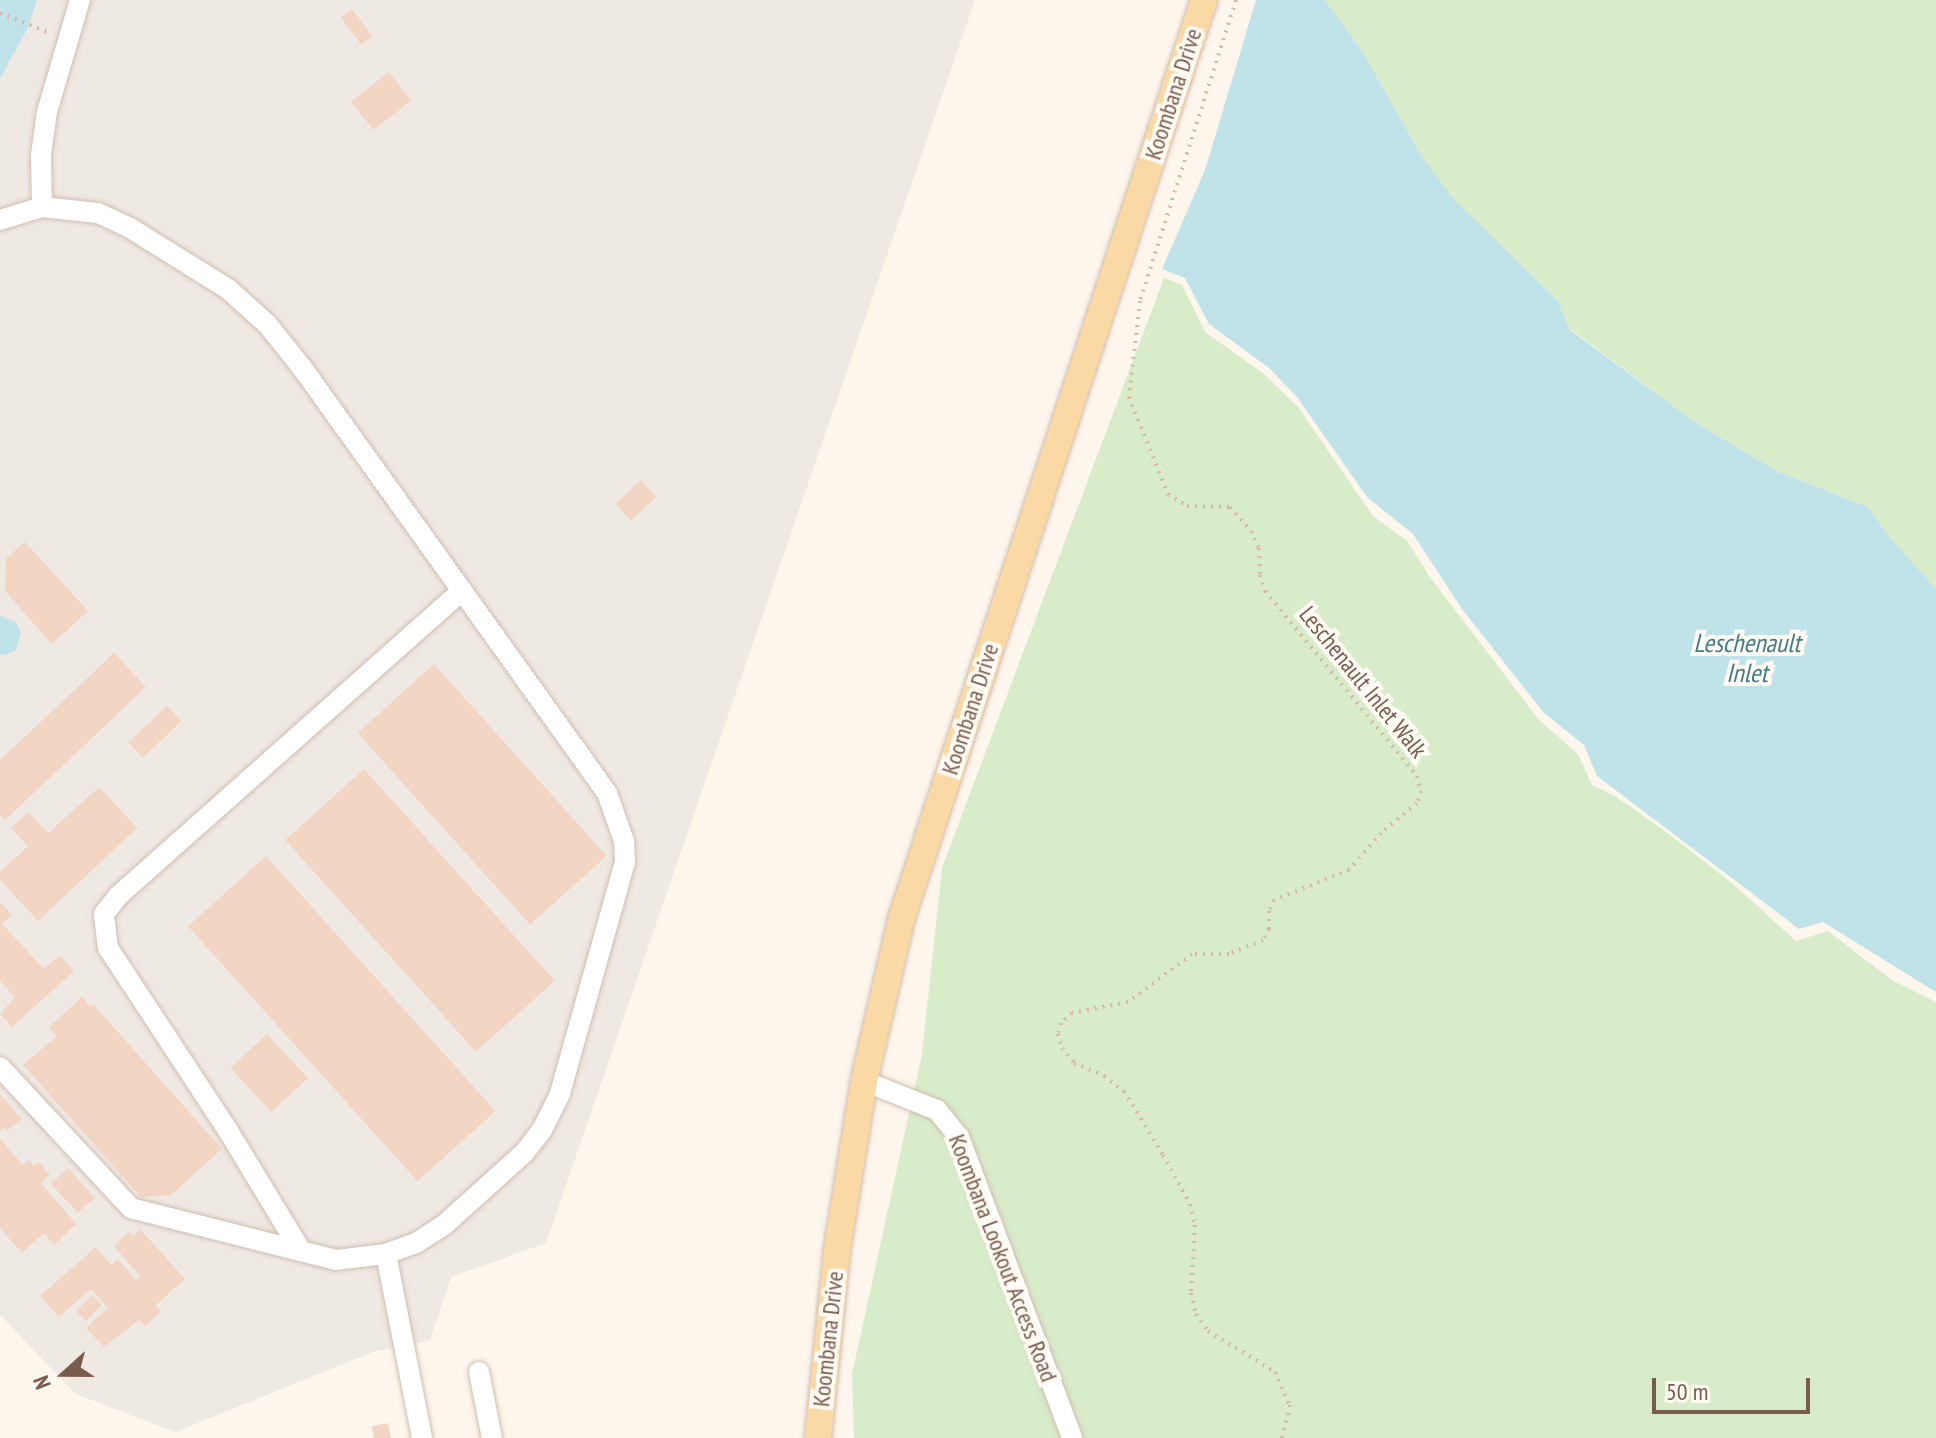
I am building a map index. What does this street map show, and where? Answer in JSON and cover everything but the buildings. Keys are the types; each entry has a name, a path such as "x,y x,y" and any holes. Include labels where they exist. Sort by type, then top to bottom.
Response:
{"main road":[{"name":"Koombana Drive","path":"818,1438 837,1250 864,1081 902,917 1204,0"}],"street":[{"path":"42,207 41,155 47,112 80,0"},
{"path":"0,220 42,207 98,213 130,228 228,289 267,324 607,793 621,829 625,862 560,1094 542,1130 524,1153 444,1225 416,1243 386,1254 350,1260 301,1251 131,1208 0,1067"},
{"path":"301,1251 229,1132 108,948 104,914 118,896 462,591"},
{"name":"Koombana Lookout Access Road","path":"864,1081 927,1104 948,1121 959,1137 1072,1438"},
{"path":"386,1254 422,1438"},
{"path":"479,1372 492,1438"}],"path":[{"name":"Leschenault Inlet Walk","path":"1236,0 1140,301 1129,397 1168,494 1187,506 1230,507 1251,531 1259,548 1260,575 1265,591 1417,776 1421,791 1417,803 1381,833 1349,870 1274,900 1263,940 1229,954 1192,954 1128,1002 1072,1013 1061,1023 1058,1034 1062,1048 1074,1063 1104,1076 1124,1091 1163,1155 1190,1204 1195,1225 1191,1293 1196,1314 1208,1331 1275,1372 1290,1405 1282,1438"},
{"path":"0,13 45,31"}],"shaded area":[{"path":"37,0 975,0 546,1243 451,1277 430,1340 373,1352 175,1432 76,1394 0,1315 0,79 28,28"}],"green space":[{"path":"1325,0 1936,0 1936,589 1888,535 1868,507 1777,471 1695,422 1570,329 1558,301 1454,199 1422,157 1363,52"},
{"path":"1164,278 1182,285 1205,332 1264,374 1298,407 1373,516 1407,541 1430,577 1539,720 1578,754 1592,785 1615,796 1669,834 1733,884 1796,941 1828,931 1892,980 1936,1002 1936,1438 854,1438 852,1374 922,1054 942,868"}],"water":[{"path":"0,0 37,0 28,28 0,79"},
{"name":"Leschenault Inlet","path":"1256,0 1325,0 1363,52 1422,157 1454,199 1558,301 1570,330 1695,422 1777,471 1868,507 1888,535 1936,589 1936,992 1823,922 1799,929 1597,776 1584,745 1544,713 1462,609 1413,534 1367,497 1297,397 1269,368 1209,324 1185,278 1162,269 1205,170"},
{"path":"0,616 16,622 21,633 16,650 5,655 0,655"}]}
